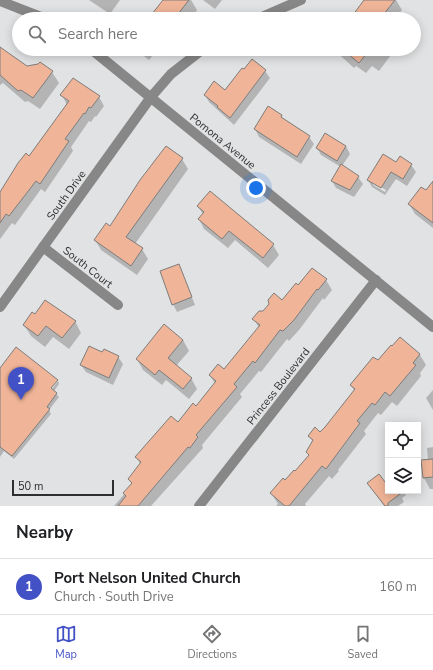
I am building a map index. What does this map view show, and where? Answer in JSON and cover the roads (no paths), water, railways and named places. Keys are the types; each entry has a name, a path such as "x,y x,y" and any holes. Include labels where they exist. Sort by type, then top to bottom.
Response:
{"street":[{"path":"273,12 301,0"},
{"path":"0,1 28,12"},
{"name":"Pomona Avenue","path":"100,56 433,327"},
{"name":"South Drive","path":"1,305 151,97 171,74 194,56"},
{"name":"South Court","path":"43,247 118,305"},
{"name":"Princess Boulevard","path":"199,506 376,280"}],"place":[{"name":"Port Nelson United Church","path":"21,400"}]}
